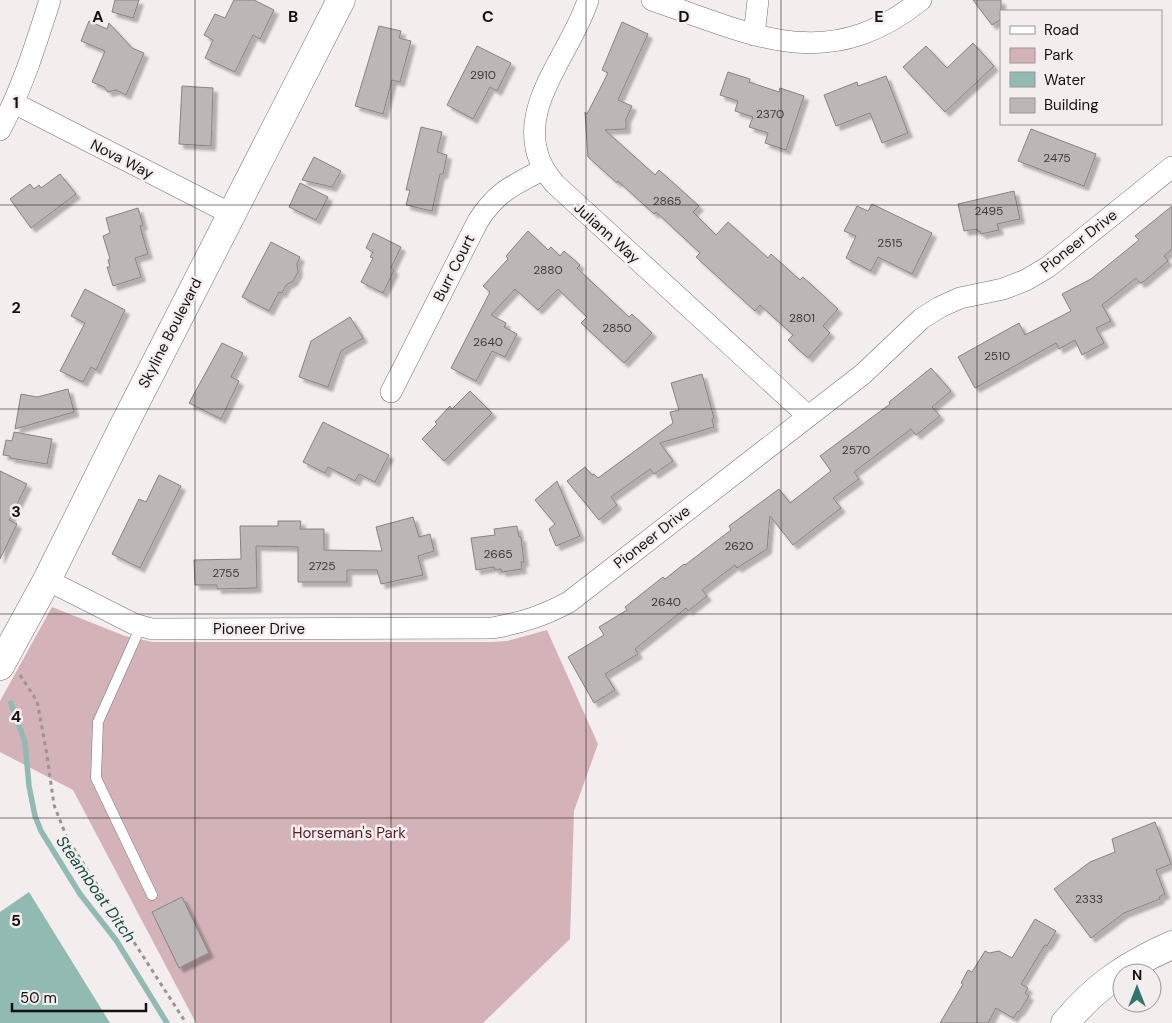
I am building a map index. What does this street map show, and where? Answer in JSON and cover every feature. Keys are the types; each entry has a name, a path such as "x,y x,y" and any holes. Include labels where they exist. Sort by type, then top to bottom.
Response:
{"street":[{"path":"0,130 14,103 50,0"},
{"name":"Skyline Boulevard","path":"0,665 47,580 340,0"},
{"name":"Juliann Way","path":"588,0 539,102 534,120 535,141 544,169 554,184 808,416"},
{"path":"652,0 754,35 772,40 798,43 826,43 855,37 887,24 921,0"},
{"path":"754,35 758,0"},
{"name":"Nova Way","path":"14,103 231,214"},
{"name":"Pioneer Drive","path":"47,580 134,624 152,629 492,628 520,623 546,614 569,602 877,362 921,319 940,307 960,298 1003,289 1026,280 1048,267 1172,167"},
{"name":"Burr Court","path":"391,392 478,221 488,206 502,192 544,169"},
{"path":"1065,1023 1085,1001 1124,969 1172,945"}],"lane":[{"path":"141,626 98,722 96,778 152,895"}],"path":[{"path":"0,665 14,670 38,701 54,805 67,838 186,1023"}],"green space":[{"name":"Horseman's Park","path":"52,607 125,636 153,642 492,642 507,641 547,630 598,744 574,811 570,939 483,1023 196,1023 73,790 0,752 0,701"}],"water":[{"path":"29,892 110,1023 0,1023 0,912"}],"building":[{"path":"115,0 139,0 133,18 112,12"},
{"path":"234,0 254,0 274,10 260,39 253,35 235,72 205,58 213,40 204,35 215,14 225,18"},
{"path":"973,0 1001,0 1000,20 992,25"},
{"path":"89,21 107,29 109,23 132,48 144,53 126,95 116,90 108,92 104,87 92,82 105,51 81,41"},
{"path":"622,22 648,34 618,100 632,106 626,119 626,129 605,130 655,175 659,170 699,206 693,212 716,235 728,222 768,258 771,254 800,280 803,277 838,309 823,326 830,333 808,358 788,340 793,335 760,305 755,311 696,257 700,253 656,212 654,214 588,157 585,112 587,114 608,73 602,70"},
{"path":"379,26 401,31 399,38 411,41 400,82 392,80 383,114 355,106"},
{"path":"973,43 994,66 945,112 903,67 926,46 947,68"},
{"path":"477,46 511,63 497,91 490,87 473,119 447,105"},
{"path":"728,72 750,79 749,82 779,92 780,88 804,96 786,150 765,143 768,133 749,127 753,117 735,111 738,101 720,95"},
{"path":"886,76 908,133 882,143 870,113 836,126 824,95 857,82 858,86"},
{"path":"182,86 213,88 211,146 179,144"},
{"path":"421,127 442,132 437,152 447,155 443,174 440,174 432,211 406,205 410,190 406,190"},
{"path":"1031,129 1096,154 1084,186 1018,161"},
{"path":"314,157 341,171 332,187 302,180"},
{"path":"60,174 76,194 31,228 10,199 30,184 34,189 39,185 41,188"},
{"path":"300,183 328,197 316,220 289,207"},
{"path":"1014,191 1020,219 997,224 999,230 981,234 977,229 964,231 958,204"},
{"path":"872,204 932,233 912,274 878,257 871,271 846,258 856,236 844,231 857,206 868,211"},
{"path":"1172,206 1172,249 1164,256 1168,261 1143,282 1140,283 1136,278 1102,305 1111,321 1096,328 1104,343 1082,355 1075,340 1059,349 1056,343 975,388 958,357 1019,323 1025,335 1071,311 1062,294 1091,279 1139,240 1135,236"},
{"path":"138,208 143,225 140,226 148,254 135,258 141,277 113,286 107,267 110,267 108,260 110,259 103,236 110,233 106,218"},
{"path":"528,231 548,250 551,247 560,256 564,251 580,265 577,268 629,317 632,314 652,333 624,363 581,323 587,317 558,289 538,310 515,289 491,315 506,323 504,327 517,334 505,357 492,351 476,381 451,368 490,292 483,286 508,259 506,256"},
{"path":"373,233 401,247 391,268 394,270 383,293 361,282 373,258 370,257 373,252 366,248"},
{"path":"271,242 300,257 297,264 298,272 293,281 286,285 282,293 279,292 269,311 242,297"},
{"path":"85,289 125,310 96,370 91,367 83,382 60,371 85,323 71,316"},
{"path":"350,317 363,338 341,351 328,387 299,377 311,341"},
{"path":"222,343 243,353 231,377 239,381 221,419 189,403"},
{"path":"931,368 951,391 932,407 940,416 916,435 911,429 854,472 859,479 833,498 841,508 793,545 770,516 767,549 737,568 735,565 702,590 707,596 688,611 686,608 635,649 638,654 605,674 615,690 594,703 568,657 604,635 599,627 627,610 625,607 663,577 665,579 731,530 729,526 779,489 790,503 831,471 820,456 890,404 889,402"},
{"path":"702,374 714,418 712,419 714,427 660,443 673,461 654,474 650,469 611,497 617,505 599,520 567,481 585,467 592,475 594,474 598,478 673,423 670,412 679,410 671,383"},
{"path":"68,389 74,412 15,429 21,394 37,397"},
{"path":"470,391 492,413 444,461 422,439 437,424 435,422 450,406 452,409"},
{"path":"323,422 389,455 375,482 359,474 355,481 328,467 325,473 303,462"},
{"path":"14,432 52,439 47,464 10,458 10,456 3,455 6,440 12,441"},
{"path":"0,471 27,484 9,520 17,524 0,559"},
{"path":"159,475 181,486 140,568 112,554 139,499 146,502"},
{"path":"557,481 580,536 556,546 549,529 555,524 535,500"},
{"path":"413,517 419,537 430,534 434,551 418,556 423,575 381,584 377,570 347,570 347,582 298,582 298,547 256,546 257,588 217,589 217,585 195,585 194,560 241,559 240,526 278,526 278,521 301,521 300,529 324,529 324,550 382,551 376,527"},
{"path":"517,526 519,537 521,537 524,562 521,562 522,569 502,572 501,569 495,570 494,567 476,570 471,538 495,535 494,529"},
{"path":"1155,822 1171,864 1156,870 1165,894 1159,897 1160,899 1124,913 1091,938 1054,889 1090,862 1115,852 1112,839"},
{"path":"182,897 209,953 179,968 152,912"},
{"path":"1035,919 1056,931 1021,984 1028,988 1025,993 1029,996 1019,1012 1013,1018 996,1008 988,1023 940,1023 963,984 961,983 968,970 972,972 985,951 989,953 999,951 1012,958"}],"waterway":[{"name":"Steamboat Ditch","path":"11,703 25,742 29,786 35,816 41,831 80,894 116,940 167,1023"}]}
